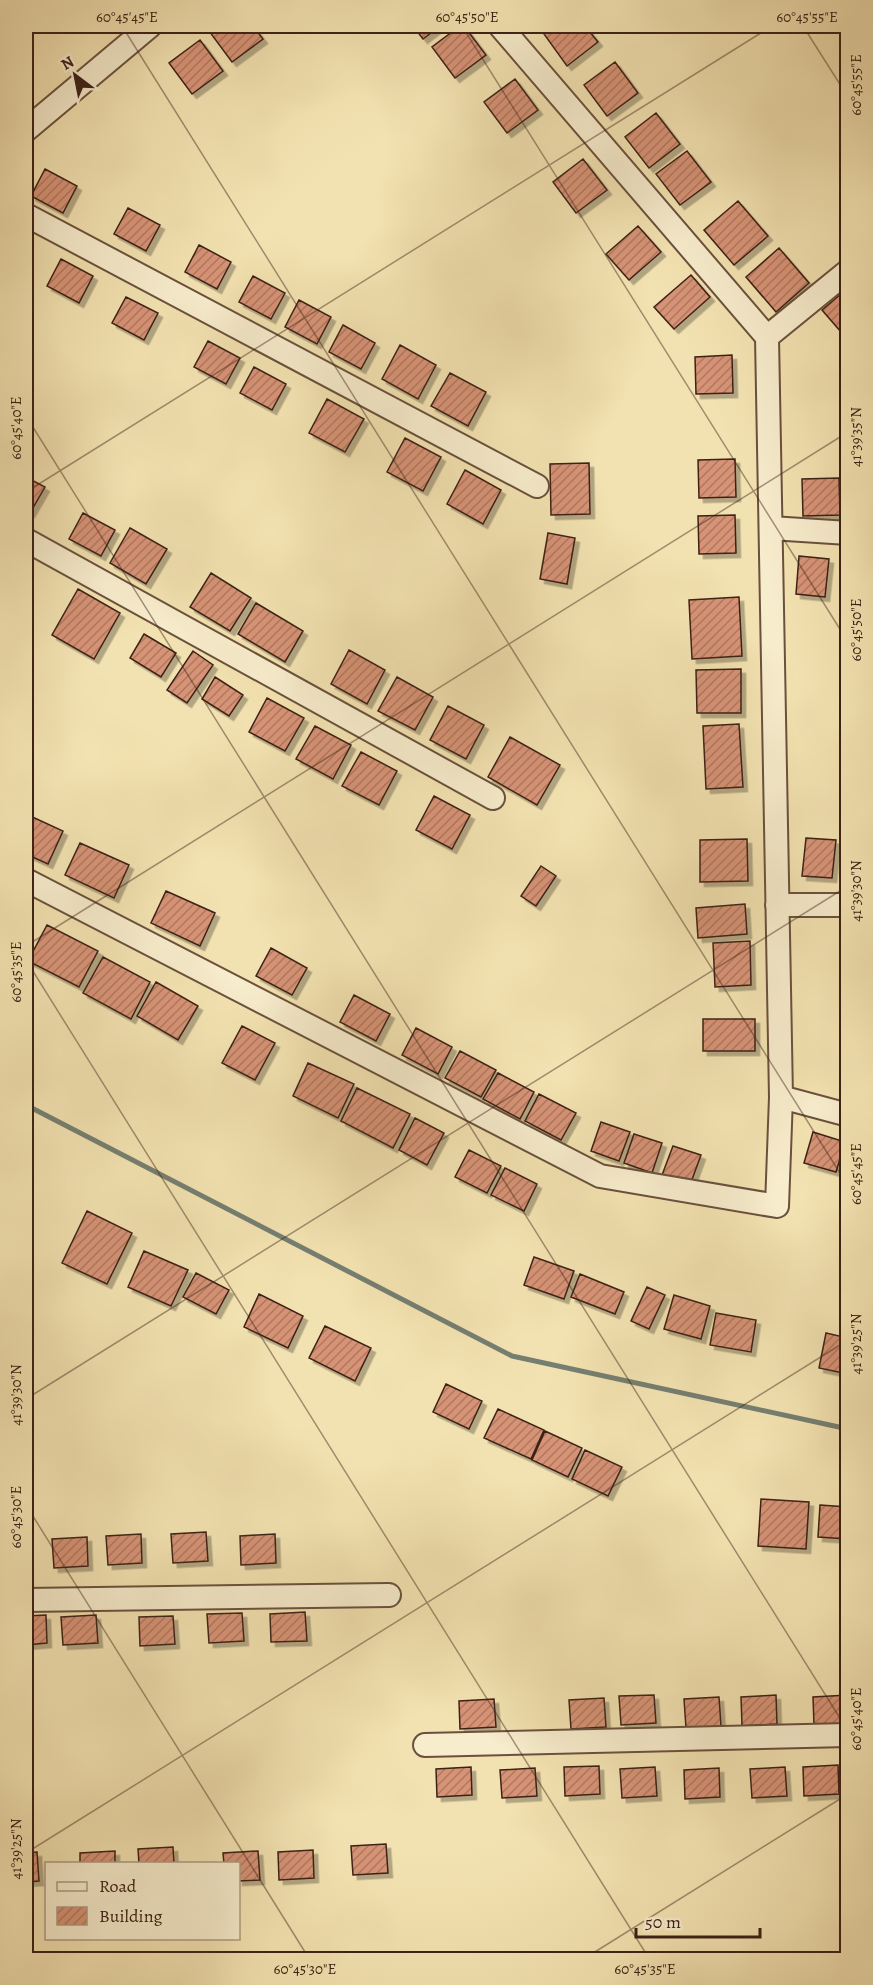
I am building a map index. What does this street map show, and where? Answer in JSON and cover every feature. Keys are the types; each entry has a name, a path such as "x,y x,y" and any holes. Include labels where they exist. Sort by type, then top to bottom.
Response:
{"street":[{"path":"26,130 150,26"},
{"path":"26,880 600,1176 777,1206 781,1097 767,338 500,26"},
{"path":"26,215 537,486"},
{"path":"767,338 848,272"},
{"path":"771,528 848,533"},
{"path":"26,540 493,798"},
{"path":"777,904 848,905"},
{"path":"781,1097 848,1115"},
{"path":"26,1600 389,1594"},
{"path":"425,1745 848,1735"}],"building":[{"path":"216,26 253,26 263,39 232,62 209,31"},
{"path":"413,26 440,26 423,39"},
{"path":"460,26 464,26 486,55 455,78 432,47"},
{"path":"556,26 585,26 598,42 567,66 544,34"},
{"path":"200,40 223,71 192,94 169,63"},
{"path":"615,62 638,93 607,116 584,85"},
{"path":"515,79 538,110 507,133 484,102"},
{"path":"656,113 680,144 649,168 625,137"},
{"path":"687,151 711,182 680,205 656,174"},
{"path":"583,159 607,190 576,213 553,182"},
{"path":"45,169 77,186 63,213 31,196"},
{"path":"738,201 768,236 734,265 704,230"},
{"path":"128,208 160,225 146,251 114,234"},
{"path":"638,226 661,252 629,280 606,254"},
{"path":"199,245 231,262 217,289 185,272"},
{"path":"779,248 809,283 776,312 746,277"},
{"path":"61,259 93,276 79,303 47,286"},
{"path":"691,275 710,297 674,329 654,307"},
{"path":"253,276 285,293 271,319 239,302"},
{"path":"848,288 848,340 822,310"},
{"path":"126,297 158,313 144,340 112,323"},
{"path":"299,300 331,317 317,344 285,327"},
{"path":"343,325 375,343 361,369 329,352"},
{"path":"208,341 240,358 226,384 194,367"},
{"path":"400,345 436,365 418,399 382,379"},
{"path":"732,355 733,393 696,394 695,357"},
{"path":"254,367 286,384 272,410 240,393"},
{"path":"450,373 486,392 468,426 431,406"},
{"path":"327,399 364,419 345,452 309,433"},
{"path":"405,438 441,457 423,491 387,472"},
{"path":"735,459 736,497 699,498 698,460"},
{"path":"589,463 590,514 551,515 550,464"},
{"path":"465,470 501,490 483,524 447,504"},
{"path":"26,477 45,487 30,513 26,511"},
{"path":"839,478 840,515 803,516 802,479"},
{"path":"83,513 115,530 101,556 69,539"},
{"path":"735,515 736,553 699,554 698,516"},
{"path":"130,528 167,549 146,584 110,563"},
{"path":"548,533 575,538 567,584 540,579"},
{"path":"799,556 829,559 825,597 796,594"},
{"path":"211,573 251,598 230,631 190,607"},
{"path":"78,589 120,613 94,659 52,635"},
{"path":"739,597 742,656 692,659 689,600"},
{"path":"256,603 303,631 285,662 238,634"},
{"path":"144,634 176,653 161,677 130,658"},
{"path":"349,650 385,670 367,704 331,684"},
{"path":"193,651 213,665 187,703 167,690"},
{"path":"741,669 741,713 697,713 696,670"},
{"path":"215,677 243,695 229,716 202,699"},
{"path":"397,677 433,697 415,730 378,711"},
{"path":"267,698 304,718 285,751 249,732"},
{"path":"448,706 484,725 466,759 430,740"},
{"path":"739,724 743,787 706,789 703,726"},
{"path":"315,726 351,745 333,779 296,759"},
{"path":"510,737 560,765 537,805 488,777"},
{"path":"361,752 397,771 379,805 342,786"},
{"path":"434,796 470,815 452,849 416,830"},
{"path":"26,814 63,831 48,864 26,854"},
{"path":"806,838 836,840 832,878 802,876"},
{"path":"747,839 748,881 700,882 700,840"},
{"path":"80,843 129,865 114,898 65,875"},
{"path":"541,866 556,876 536,906 521,896"},
{"path":"166,891 215,913 200,946 151,923"},
{"path":"745,904 747,934 698,938 696,908"},
{"path":"47,925 98,951 79,987 28,961"},
{"path":"750,941 751,985 715,987 713,943"},
{"path":"271,948 307,968 292,995 256,976"},
{"path":"103,957 150,982 131,1019 83,993"},
{"path":"156,982 198,1006 178,1040 137,1016"},
{"path":"354,995 390,1014 376,1041 340,1022"},
{"path":"703,1019 755,1019 755,1051 703,1051"},
{"path":"242,1026 275,1043 255,1080 222,1063"},
{"path":"416,1028 452,1047 438,1074 402,1055"},
{"path":"460,1051 496,1070 481,1097 445,1078"},
{"path":"308,1063 354,1084 338,1118 293,1096"},
{"path":"498,1073 534,1092 520,1119 483,1099"},
{"path":"357,1088 410,1114 393,1148 341,1121"},
{"path":"539,1094 576,1113 561,1140 525,1121"},
{"path":"415,1118 444,1133 427,1165 399,1150"},
{"path":"601,1122 630,1132 619,1161 591,1151"},
{"path":"813,1132 845,1142 836,1172 804,1163"},
{"path":"634,1134 662,1143 652,1173 624,1163"},
{"path":"673,1146 701,1155 690,1185 662,1175"},
{"path":"469,1150 501,1166 487,1193 455,1177"},
{"path":"505,1168 537,1184 524,1211 491,1195"},
{"path":"87,1211 132,1233 107,1284 62,1263"},
{"path":"144,1251 188,1270 171,1306 128,1287"},
{"path":"534,1257 574,1271 564,1299 524,1285"},
{"path":"196,1273 229,1290 216,1314 183,1297"},
{"path":"580,1274 624,1292 615,1314 571,1297"},
{"path":"647,1287 665,1295 649,1329 631,1321"},
{"path":"259,1294 303,1316 288,1348 244,1327"},
{"path":"674,1295 710,1306 701,1339 664,1329"},
{"path":"716,1313 756,1320 751,1352 710,1345"},
{"path":"325,1326 371,1348 355,1381 309,1358"},
{"path":"826,1333 848,1338 848,1374 819,1368"},
{"path":"446,1384 482,1401 469,1429 433,1412"},
{"path":"498,1409 544,1430 531,1459 484,1438"},
{"path":"545,1431 582,1448 568,1477 532,1460"},
{"path":"585,1450 622,1467 608,1496 572,1479"},
{"path":"761,1499 809,1502 806,1549 758,1546"},
{"path":"820,1505 848,1507 848,1539 818,1537"},
{"path":"206,1532 208,1561 173,1563 171,1534"},
{"path":"141,1534 142,1563 108,1565 106,1536"},
{"path":"275,1534 276,1563 241,1565 240,1536"},
{"path":"87,1537 88,1566 54,1568 52,1539"},
{"path":"305,1612 307,1641 271,1642 270,1614"},
{"path":"242,1613 244,1641 209,1643 207,1614"},
{"path":"46,1615 47,1643 26,1645 26,1616"},
{"path":"96,1615 98,1643 63,1645 61,1617"},
{"path":"173,1616 175,1644 140,1646 139,1617"},
{"path":"654,1695 656,1723 621,1725 619,1696"},
{"path":"776,1695 777,1724 742,1726 741,1697"},
{"path":"848,1695 848,1724 814,1726 813,1697"},
{"path":"719,1697 721,1726 686,1728 684,1699"},
{"path":"604,1698 606,1727 571,1729 569,1700"},
{"path":"494,1699 496,1727 460,1729 459,1701"},
{"path":"838,1765 839,1794 804,1796 803,1767"},
{"path":"599,1766 600,1794 565,1796 564,1767"},
{"path":"471,1767 472,1795 437,1797 436,1769"},
{"path":"655,1767 657,1796 622,1798 620,1769"},
{"path":"785,1767 787,1796 752,1798 750,1769"},
{"path":"535,1768 537,1796 502,1798 500,1770"},
{"path":"719,1768 720,1797 685,1799 684,1770"},
{"path":"386,1844 388,1873 353,1875 351,1846"},
{"path":"173,1847 174,1862 139,1862 138,1849"},
{"path":"313,1850 314,1878 279,1880 278,1852"},
{"path":"115,1851 115,1862 80,1862 80,1853"},
{"path":"258,1851 260,1880 240,1881 240,1862 224,1862 223,1853"},
{"path":"37,1852 39,1881 26,1882 26,1853"}],"waterway":[{"path":"26,1105 512,1356 848,1429"}]}
